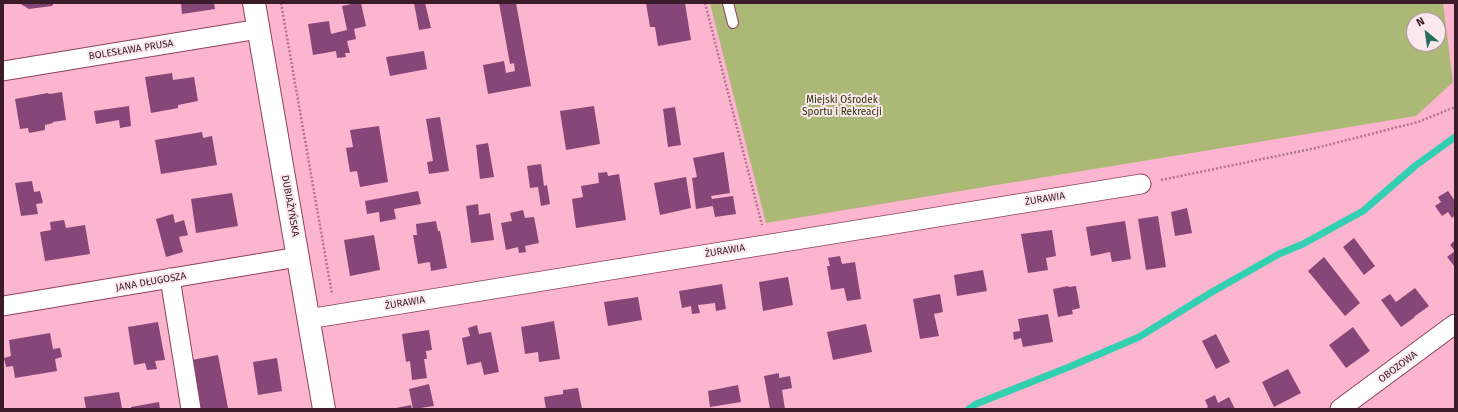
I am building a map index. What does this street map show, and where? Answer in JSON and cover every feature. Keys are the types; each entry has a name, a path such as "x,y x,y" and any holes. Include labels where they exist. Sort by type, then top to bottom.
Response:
{"street":[{"name":"DUBIAŻYŃSKA","path":"254,3 324,409"},
{"name":"BOLESŁAWA PRUSA","path":"3,71 259,29"},
{"name":"ŻURAWIA","path":"308,319 1141,184"},
{"name":"JANA DŁUGOSZA","path":"3,306 298,257"},
{"path":"170,278 191,409"},
{"name":"OBOZOWA","path":"1341,409 1455,324"}],"lane":[{"path":"728,3 733,23"}],"path":[{"path":"281,3 333,302"},
{"path":"705,3 767,244"},
{"path":"1141,184 1316,148 1418,122 1455,107"}],"green space":[{"name":"Miejski Ośrodek Sportu i Rekreacji","path":"710,3 1443,3 1444,12 1406,12 1406,52 1446,52 1446,27 1453,82 1416,116 766,223"}],"building":[{"path":"19,3 54,3 52,6 29,9"},
{"path":"181,3 214,3 215,9 182,14"},
{"path":"361,3 366,26 354,29 356,39 347,41 350,53 345,53 346,57 337,58 336,51 313,55 308,24 329,21 331,34 347,30 342,6"},
{"path":"414,3 425,3 431,28 419,30"},
{"path":"499,3 516,3 531,86 488,94 483,65 504,61 506,73 515,71 514,63 510,64"},
{"path":"646,3 685,3 691,40 658,46 655,27 650,27"},
{"path":"424,51 427,69 390,76 386,57"},
{"path":"172,73 173,80 194,77 198,101 178,105 178,108 151,113 145,77"},
{"path":"62,92 66,120 45,125 45,130 29,133 28,128 20,129 15,99"},
{"path":"129,106 131,126 120,128 119,120 96,124 94,111"},
{"path":"594,106 600,144 566,150 560,111"},
{"path":"675,107 681,145 668,147 663,109"},
{"path":"440,117 449,171 429,174 427,162 433,161 426,119"},
{"path":"379,126 388,182 360,187 357,171 350,172 346,148 353,147 350,130"},
{"path":"202,132 203,138 212,136 217,165 161,174 155,140"},
{"path":"488,143 494,177 480,179 476,145"},
{"path":"724,152 730,193 711,196 712,199 733,196 736,214 715,217 713,206 696,209 692,178 697,177 693,158"},
{"path":"541,164 544,186 547,185 550,204 541,206 538,187 530,188 527,166"},
{"path":"607,172 608,176 619,174 626,220 576,228 572,199 583,197 581,186 599,183 598,173"},
{"path":"686,177 691,208 660,215 654,183"},
{"path":"32,181 34,192 40,191 43,203 36,204 38,214 21,216 15,183"},
{"path":"418,191 421,204 394,209 396,219 380,222 379,212 367,214 365,201"},
{"path":"1448,191 1455,201 1455,215 1452,218 1448,212 1442,216 1435,206 1441,202 1438,197"},
{"path":"232,193 238,226 196,233 191,199"},
{"path":"478,204 479,215 490,213 494,240 471,243 466,206"},
{"path":"1187,208 1192,233 1175,236 1171,212"},
{"path":"523,210 525,218 534,217 539,243 525,246 526,252 519,253 518,247 506,250 501,223 512,221 510,213"},
{"path":"173,214 175,223 184,220 188,235 179,237 183,252 166,257 156,219"},
{"path":"1158,216 1166,267 1146,270 1138,219"},
{"path":"64,220 66,228 85,225 90,254 45,261 40,232 51,230 50,222"},
{"path":"436,221 438,231 440,231 447,268 431,271 430,262 418,264 413,235 417,235 416,224"},
{"path":"1125,221 1131,259 1112,262 1110,252 1091,256 1086,227"},
{"path":"1052,230 1056,256 1046,258 1048,270 1028,273 1021,234"},
{"path":"374,235 380,270 350,276 344,240"},
{"path":"1354,238 1375,266 1364,275 1343,247"},
{"path":"1455,240 1455,251 1450,245"},
{"path":"1455,251 1455,267 1447,257"},
{"path":"840,256 842,264 855,262 861,299 847,301 844,288 831,290 827,266 830,266 828,258"},
{"path":"1324,257 1360,303 1345,316 1308,271"},
{"path":"983,270 987,291 957,296 954,275"},
{"path":"788,277 793,305 763,311 759,282"},
{"path":"722,284 726,309 716,311 715,303 698,305 700,313 692,314 691,306 682,308 679,291"},
{"path":"1076,286 1080,308 1072,310 1073,314 1058,317 1053,289"},
{"path":"1415,288 1429,306 1401,327 1381,300 1390,294 1396,302"},
{"path":"940,294 943,312 934,314 939,336 920,339 913,299"},
{"path":"638,297 642,320 608,326 604,302"},
{"path":"1048,314 1053,342 1023,347 1021,338 1014,340 1013,332 1020,331 1018,319"},
{"path":"554,321 560,359 539,362 538,352 525,354 521,327"},
{"path":"158,322 165,360 155,361 157,369 147,370 145,363 134,365 128,327"},
{"path":"866,324 872,352 833,360 827,332"},
{"path":"477,325 479,334 491,332 499,372 484,375 481,362 467,365 462,338 470,336 468,328"},
{"path":"1353,327 1370,351 1346,368 1329,345"},
{"path":"429,330 432,350 426,351 427,359 424,359 427,378 412,380 410,361 406,362 402,334"},
{"path":"50,333 53,349 60,348 62,357 55,359 57,371 15,378 13,366 6,367 4,358 11,356 9,340"},
{"path":"1216,334 1230,362 1216,369 1202,341"},
{"path":"218,355 228,408 201,409 192,360"},
{"path":"277,358 282,391 258,395 253,362"},
{"path":"1288,369 1301,393 1274,407 1262,382"},
{"path":"779,373 779,378 790,376 792,388 782,390 785,409 770,409 764,376"},
{"path":"429,384 434,406 413,409 409,389"},
{"path":"738,385 741,402 710,407 708,391"},
{"path":"578,388 582,409 546,409 544,397 563,394 563,390"},
{"path":"119,392 122,408 86,409 84,397"},
{"path":"1215,395 1218,403 1229,397 1235,409 1205,409 1208,407 1205,400"},
{"path":"159,402 160,409 131,409 131,407"},
{"path":"411,405 412,409 396,409 396,408"}],"waterway":[{"path":"969,409 976,404 1139,337 1212,292 1279,254 1303,244 1363,211 1415,166 1455,137"}]}
